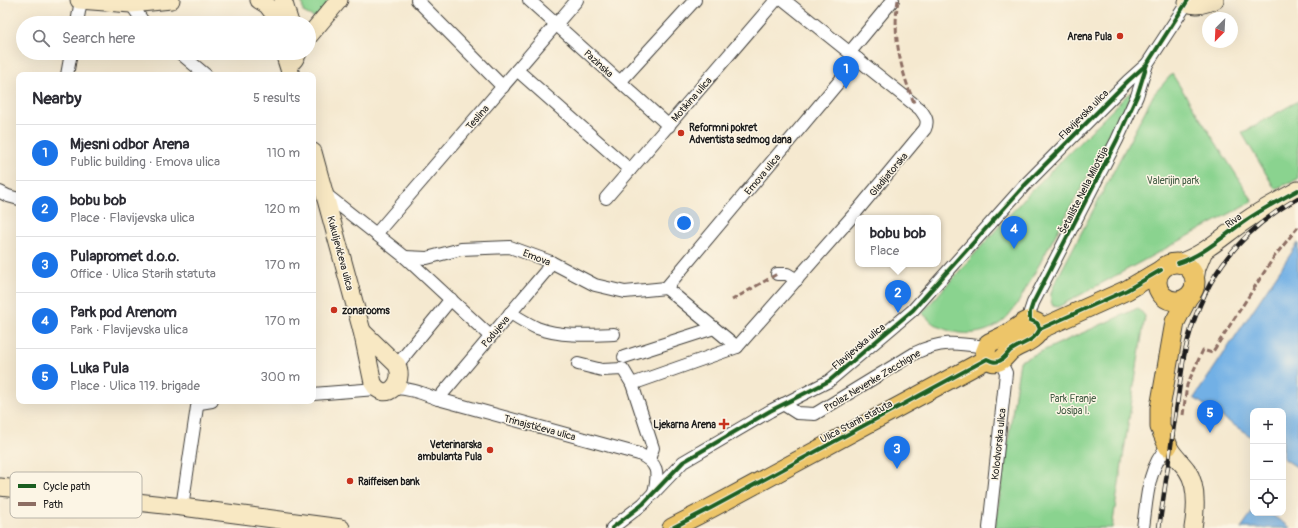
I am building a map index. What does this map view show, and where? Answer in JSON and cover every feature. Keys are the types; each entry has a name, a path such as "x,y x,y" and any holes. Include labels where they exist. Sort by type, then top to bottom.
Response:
{"main road":[{"path":"80,0 131,4 171,0"},
{"path":"259,0 277,16"},
{"path":"276,0 281,16"},
{"path":"282,16 283,0"},
{"path":"316,28 339,0"},
{"path":"1187,2 1193,5 1200,5 1214,0"},
{"name":"Kukuljevićeva ulica","path":"316,163 362,331 373,383 376,389"},
{"name":"Riva","path":"1178,263 1190,259 1204,251 1245,220 1298,190"},
{"path":"1193,528 1195,517 1193,486 1188,471 1168,446 1159,420 1175,322 1195,286 1197,268 1204,251"},
{"path":"1175,322 1170,304 1157,288 1157,275 1165,265 1178,263 1184,264 1190,268 1195,280"},
{"name":"Ulica Starih statuta","path":"671,527 718,504 991,356 1011,351 1030,341 1037,335 1035,325 1127,290 1161,270"},
{"name":"Ulica Starih statuta","path":"1127,290 1142,288 1154,290 1163,296"},
{"path":"1163,296 1176,301 1188,297"},
{"path":"362,331 397,365 400,370 400,377 394,388 389,391 381,391 376,389"},
{"path":"0,487 10,488"},
{"path":"142,503 341,528"}],"street":[{"path":"78,16 80,0"},
{"path":"417,0 503,86"},
{"name":"Pazinska","path":"528,0 668,126"},
{"name":"Teslina","path":"376,234 577,0"},
{"path":"620,82 695,0"},
{"name":"Motikina ulica","path":"606,198 776,0"},
{"path":"784,0 854,55"},
{"name":"Emova ulica","path":"666,288 854,55 893,0"},
{"name":"Flavijevska ulica","path":"612,528 654,494 683,462 783,404 829,381 913,310 1024,186 1128,81 1147,64 1187,2"},
{"path":"131,4 139,16"},
{"name":"Gladijatorska","path":"632,384 737,347 882,182 925,129 927,120 920,109 854,55"},
{"path":"68,72 70,60"},
{"path":"188,60 202,72"},
{"name":"Šetalište Nella Milottija","path":"1035,325 1030,312 1033,303 1117,140 1137,96 1147,64"},
{"path":"517,70 630,170"},
{"path":"0,192 8,196 16,197"},
{"path":"324,193 405,257 490,336"},
{"name":"Emova","path":"405,257 427,258 461,249 510,247 551,262 595,285 625,292 666,288"},
{"name":"Podujeva","path":"438,399 546,272 551,262"},
{"path":"777,274 787,274 797,280"},
{"path":"666,288 737,347"},
{"path":"397,365 450,299"},
{"path":"510,313 538,328 558,333 595,335 614,334"},
{"path":"624,357 714,328"},
{"name":"Prolaz Nevenke Zacchigne","path":"783,404 797,414 815,414 915,353 930,346 943,343 956,344 991,356"},
{"name":"Kolodvorska ulica","path":"990,528 1006,373 991,356"},
{"path":"578,364 602,370 623,369 632,384 653,448 649,459 654,465 657,473 654,494"},
{"name":"Trinajstićeva ulica","path":"394,388 403,388 421,392 438,399 575,436 638,454 649,459"},
{"path":"316,394 376,389"},
{"path":"182,507 197,407 199,404"},
{"path":"1143,528 1153,471 1161,454 1168,446"}],"green space":[{"path":"302,0 329,0 317,19 316,16 311,16 303,12"},
{"name":"Valerijin park","path":"1172,74 1253,201 1058,307 1053,306 1051,296 1056,281 1154,94"},
{"path":"1129,93 1133,94 1018,303 1008,316 996,326 988,330 971,333 953,332 934,324 922,313 1028,194"},
{"path":"1298,101 1298,179 1275,189 1242,133"},
{"name":"Park Franje Josipa I.","path":"1138,308 1145,316 1112,528 995,528 1020,361"}],"water":[{"path":"1298,243 1298,468 1286,460 1286,408 1250,408 1250,436 1194,398"},
{"path":"1250,515 1273,516 1291,528 1241,528"}],"railway":[{"path":"1159,528 1184,356 1199,306 1210,284 1238,245 1255,228 1275,212 1298,198"}],"marked path":[{"path":"898,0 896,27 899,53 902,67 915,105"},
{"path":"1183,415 1187,385 1203,350 1212,353 1274,257 1298,227"},
{"path":"732,300 777,274"}],"cycle path":[{"path":"612,528 643,504 683,462 770,411 829,381 913,310 1024,186 1128,81 1147,64 1188,0"},
{"path":"1040,329 1037,323 1030,320 1030,312 1033,303 1117,140 1137,96 1147,64"},
{"path":"1178,263 1187,260 1205,250 1251,217 1298,190"},
{"path":"672,528 987,359 997,362 1014,348 1034,337 1040,329 1127,290 1161,270"}],"place":[{"name":"Arena Pula","path":"1120,36"},
{"name":"Mjesni odbor Arena","path":"846,89"},
{"name":"Reformni pokret Adventista sedmog dana","path":"681,133"},
{"name":"Park pod Arenom","path":"1014,249"},
{"name":"zonarooms","path":"334,310"},
{"name":"bobu bob","path":"898,313"},
{"name":"Ljekarna Arena","path":"724,424"},
{"name":"Luka Pula","path":"1210,433"},
{"name":"Veterinarska ambulanta Pula","path":"490,450"},
{"name":"Pulapromet d.o.o.","path":"897,469"},
{"name":"Raiffeisen bank","path":"350,481"}]}
